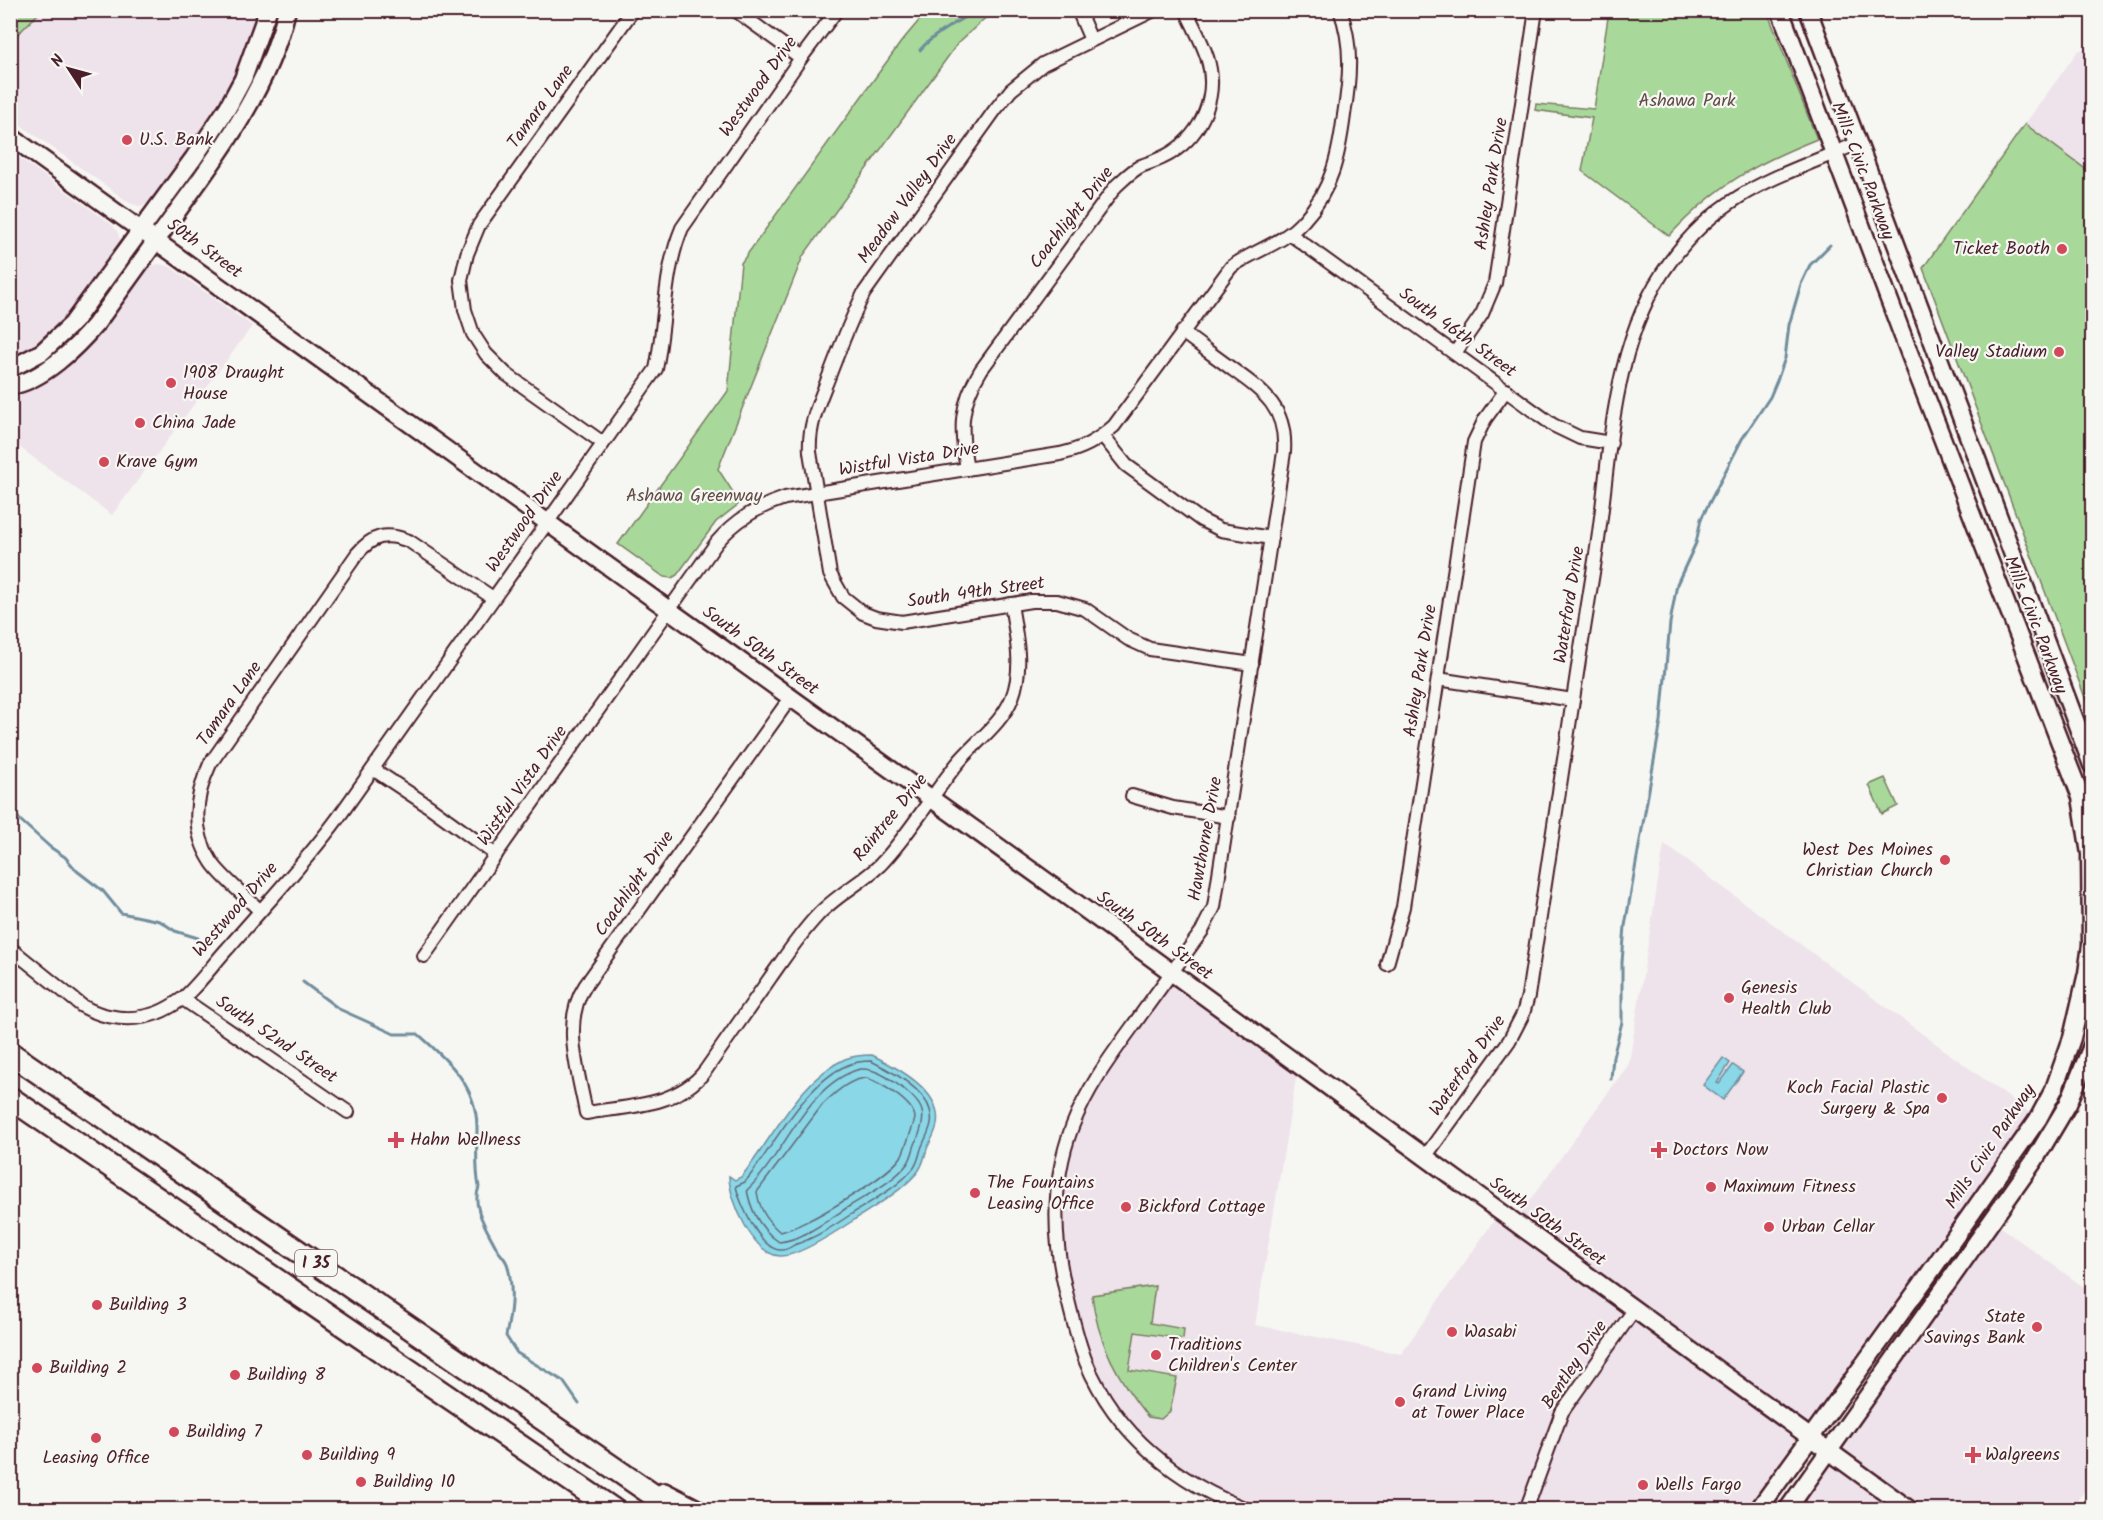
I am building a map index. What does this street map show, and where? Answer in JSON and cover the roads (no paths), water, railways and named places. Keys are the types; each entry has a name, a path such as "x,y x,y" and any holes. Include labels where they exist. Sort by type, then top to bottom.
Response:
{"highway":[{"name":"I 35","path":"10,1053 675,1509"},
{"name":"I 35","path":"10,1098 614,1509"},
{"path":"621,1473 695,1509"}],"main road":[{"path":"10,369 22,364 52,343 72,324 193,159 228,107 243,79 268,10"},
{"path":"10,386 37,375 59,360 96,324 244,117 273,56 287,10"},
{"name":"Mills Civic Parkway","path":"1758,1509 2038,1119 2054,1089 2072,1038 2087,973 2091,945 2092,882 2090,836 2080,797 1780,10"},
{"name":"Mills Civic Parkway","path":"1808,10 2092,765"},
{"name":"50th Street","path":"10,136 157,239 373,396"},
{"name":"South 50th Street","path":"373,396 1910,1509"},
{"path":"1788,1509 2052,1133 2068,1104 2092,1046"}],"street":[{"name":"Tamara Lane","path":"603,443 506,374 486,354 473,334 465,310 461,280 467,254 479,225 633,10"},
{"path":"735,10 801,58"},
{"name":"Westwood Drive","path":"10,948 92,1012 120,1018 136,1018 162,1010 183,999 320,843 656,369 668,276 675,245 682,228 837,10"},
{"path":"1078,10 1091,40"},
{"name":"Meadow Valley Drive","path":"817,493 810,452 811,426 848,327 864,293 1011,90 1043,64 1154,10"},
{"name":"Coachlight Drive","path":"967,469 962,427 963,411 973,383 981,370 1116,186 1140,167 1180,147 1199,126 1206,113 1210,99 1210,70 1186,10"},
{"name":"Wistful Vista Drive","path":"424,956 717,542 741,519 769,503 785,498 1060,454 1080,449 1103,436 1121,417 1231,267 1290,234 1304,221 1324,194 1338,159 1350,69 1348,40 1340,10"},
{"name":"Ashley Park Drive","path":"1455,353 1482,314 1495,283 1536,10"},
{"name":"Waterford Drive","path":"1425,1157 1509,1041 1523,1014 1528,996 1611,443 1628,348 1646,300 1670,261 1706,220 1725,204 1768,180 1858,143"},
{"name":"South 46th Street","path":"1290,234 1566,432 1580,438 1611,443"},
{"name":"Hawthorne Drive","path":"1182,332 1264,393 1279,414 1285,441 1214,907 1202,931 1093,1083 1071,1129 1064,1152 1057,1196 1057,1228 1062,1273 1079,1341 1097,1384 1118,1417 1140,1443 1180,1477 1226,1501 1249,1509"},
{"name":"Ashley Park Drive","path":"1387,964 1403,907 1474,454 1474,442 1485,419 1506,390"},
{"path":"1103,436 1126,465 1201,520 1221,530 1271,538"},
{"name":"South 49th Street","path":"817,493 830,574 843,597 863,613 882,620 902,622 1041,600 1071,604 1098,617 1134,642 1150,649 1252,664"},
{"name":"Tamara Lane","path":"260,910 211,863 200,839 196,810 201,781 210,764 357,554 366,543 380,536 395,536 409,541 493,598"},
{"name":"Raintree Drive","path":"586,1113 655,1102 675,1095 692,1085 705,1071 806,928 834,899 880,864 958,762 998,720 1011,701 1019,669 1019,654 1011,604"},
{"path":"1438,680 1573,700"},
{"name":"Coachlight Drive","path":"586,1113 572,1026 577,1001 585,986 790,697"},
{"path":"373,769 496,855"},
{"path":"1132,796 1173,808 1229,817"},
{"name":"South 52nd Street","path":"183,999 348,1112"},
{"name":"Bentley Drive","path":"1526,1509 1562,1412 1634,1310"}],"water":[{"path":"872,1055 905,1073 933,1101 937,1112 937,1124 920,1168 894,1193 818,1242 787,1255 780,1256 770,1253 752,1236 744,1224 733,1198 729,1176 735,1180 741,1177 800,1095 829,1068 845,1059"},
{"path":"1723,1058 1730,1063 1717,1083 1719,1084 1733,1065 1743,1072 1723,1100 1703,1085"}],"waterway":[{"path":"920,50 939,33 976,10"},
{"path":"1611,1079 1613,1057 1622,1022 1622,962 1625,926 1661,721 1670,623 1677,584 1696,543 1701,519 1742,439 1770,397 1778,378 1785,358 1789,325 1801,284 1810,265 1830,245"},
{"path":"10,806 20,820 103,891 121,913 160,921 175,931 198,938"},
{"path":"303,982 339,1009 394,1034 418,1034 449,1063 466,1085 475,1111 477,1126 478,1210 497,1250 506,1261 510,1276 511,1302 506,1336 517,1353 563,1381 579,1404"}],"place":[{"name":"U.S. Bank","path":"127,140"},
{"name":"Ticket Booth","path":"2062,249"},
{"name":"Valley Stadium","path":"2059,352"},
{"name":"1908 Draught House","path":"171,383"},
{"name":"China Jade","path":"140,423"},
{"name":"Krave Gym","path":"104,462"},
{"name":"West Des Moines Christian Church","path":"1945,860"},
{"name":"Genesis Health Club","path":"1729,998"},
{"name":"Koch Facial Plastic Surgery & Spa","path":"1942,1098"},
{"name":"Hahn Wellness","path":"396,1140"},
{"name":"Doctors Now","path":"1659,1150"},
{"name":"Maximum Fitness","path":"1711,1187"},
{"name":"The Fountains Leasing Office","path":"975,1193"},
{"name":"Bickford Cottage","path":"1126,1207"},
{"name":"Urban Cellar","path":"1769,1227"},
{"name":"Building 3","path":"97,1305"},
{"name":"State Savings Bank","path":"2037,1327"},
{"name":"Wasabi","path":"1452,1332"},
{"name":"Traditions Children's Center","path":"1156,1355"},
{"name":"Building 2","path":"37,1368"},
{"name":"Building 8","path":"235,1375"},
{"name":"Grand Living at Tower Place","path":"1400,1402"},
{"name":"Building 7","path":"174,1432"},
{"name":"Leasing Office","path":"96,1438"},
{"name":"Building 9","path":"307,1455"},
{"name":"Walgreens","path":"1973,1455"},
{"name":"Building 10","path":"361,1482"},
{"name":"Wells Fargo","path":"1643,1485"}],"park label":[{"name":"Ashawa Park","path":"1687,101"},
{"name":"Ashawa Greenway","path":"694,496"}]}
